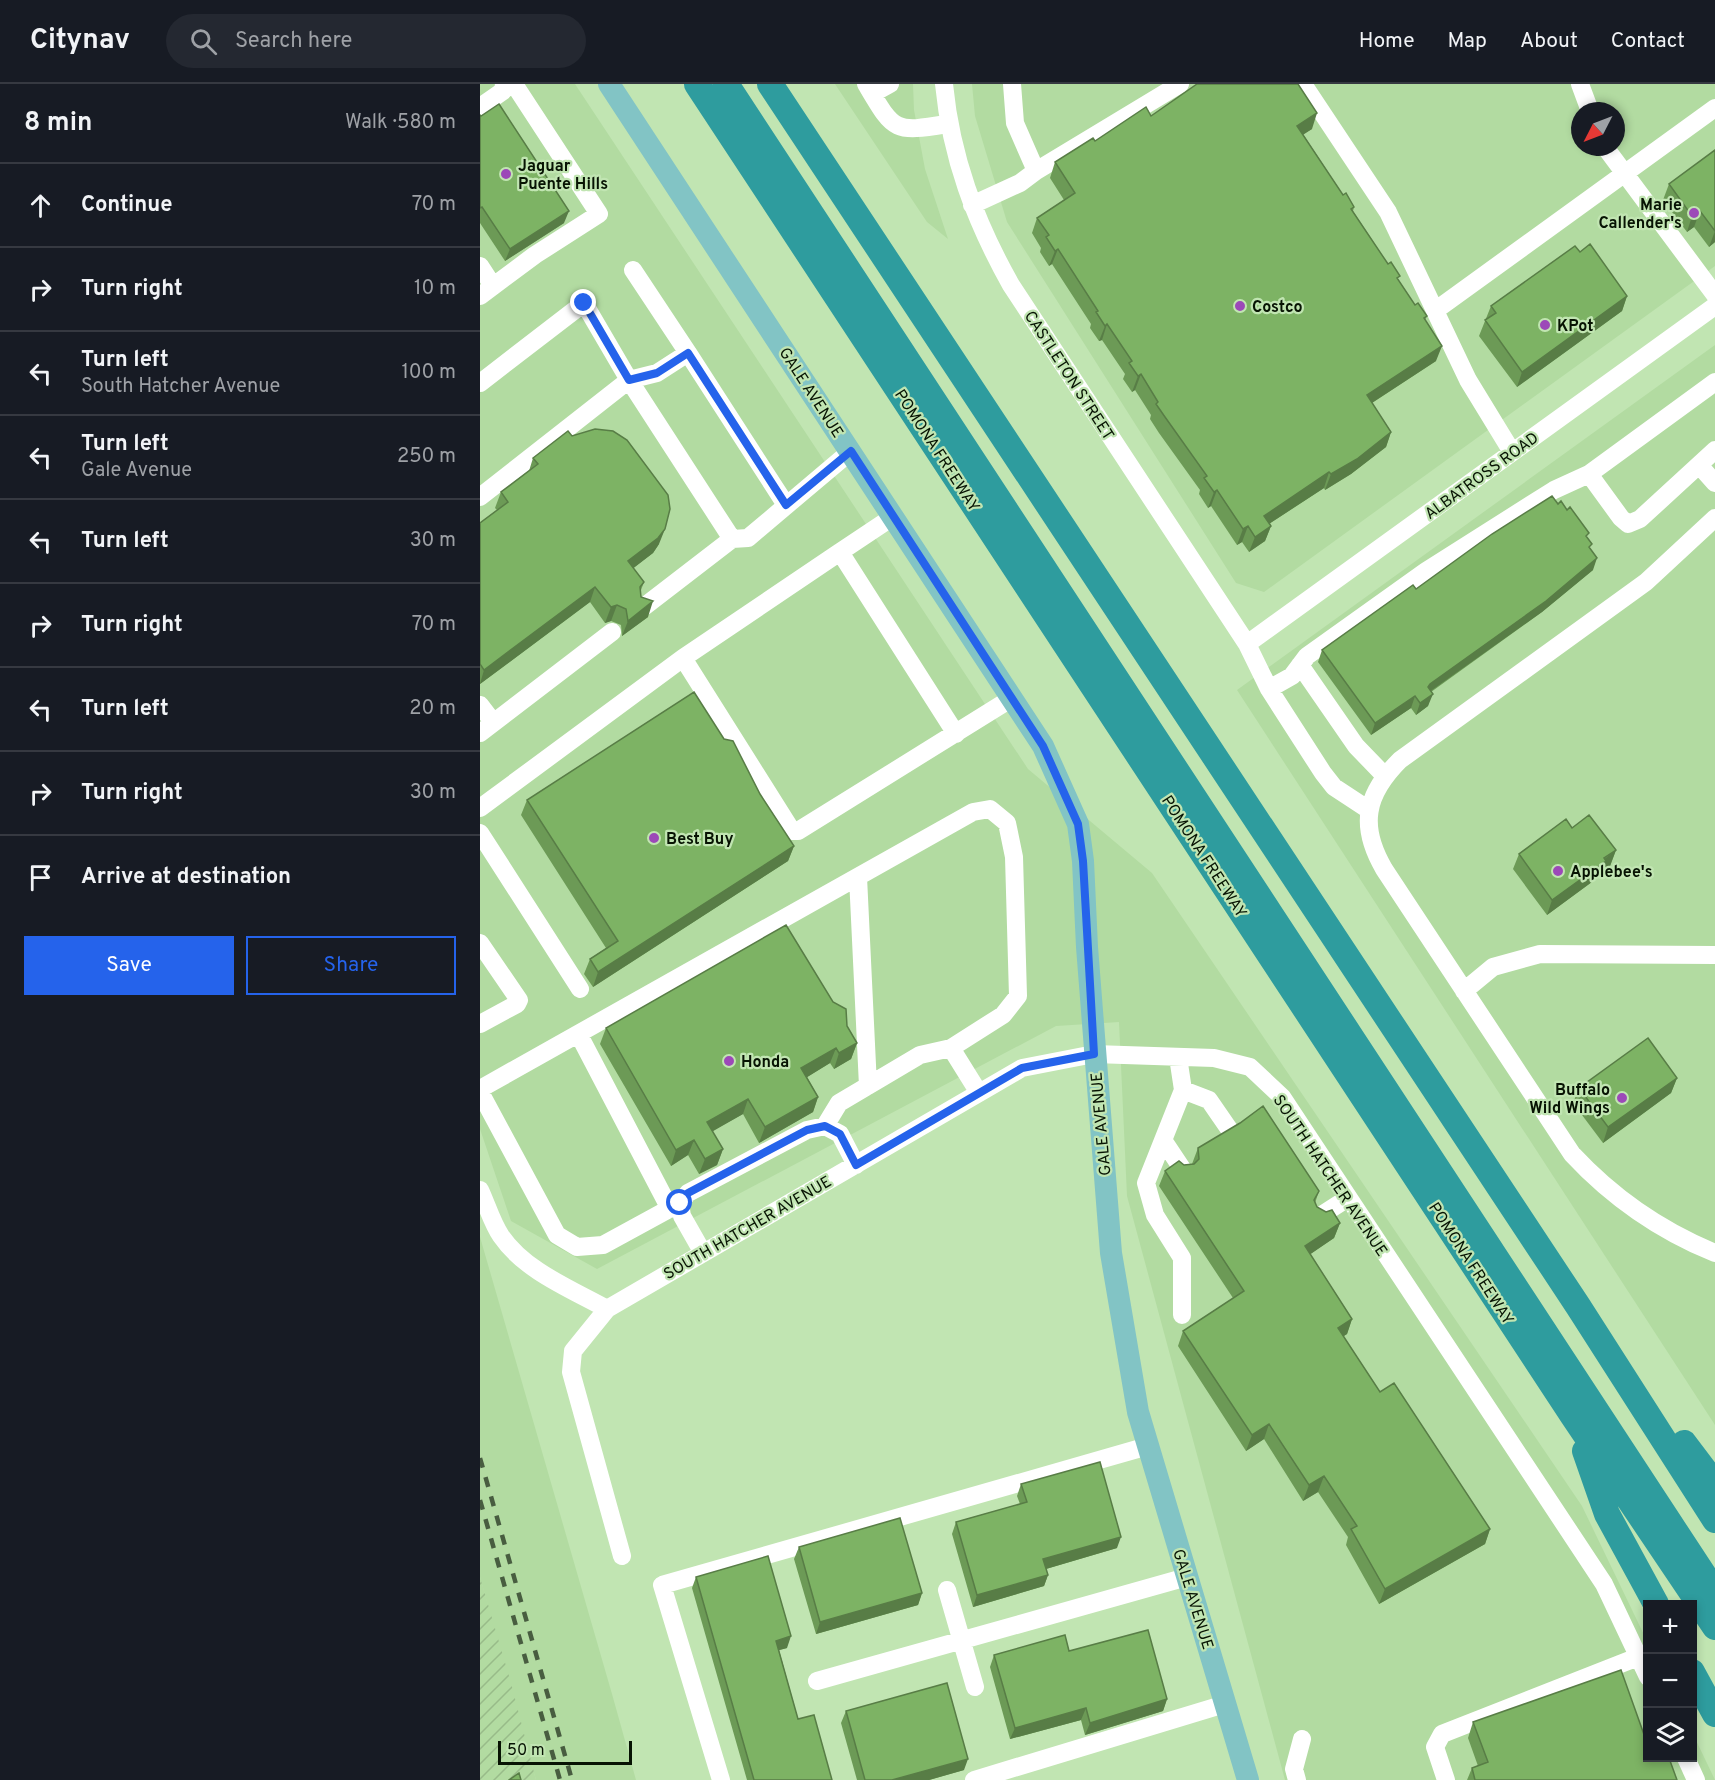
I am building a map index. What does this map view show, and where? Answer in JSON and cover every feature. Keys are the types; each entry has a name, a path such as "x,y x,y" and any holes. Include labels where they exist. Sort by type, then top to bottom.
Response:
{"highway":[{"name":"POMONA FREEWAY","path":"698,84 1573,1416 1715,1628"},
{"path":"726,84 1715,1592"},
{"path":"740,84 1715,1566"},
{"path":"770,84 1578,1306 1715,1520"},
{"path":"1578,1306 1715,1484"},
{"path":"1573,1416 1607,1514 1653,1600"},
{"path":"1697,1681 1715,1714"}],"main road":[{"name":"GALE AVENUE","path":"609,84 1043,746 1078,824 1083,861 1094,1054 1111,1253 1137,1412 1248,1780"}],"street":[{"path":"480,106 502,91 504,84"},
{"path":"480,266 487,291 535,255 599,214 514,84"},
{"path":"890,84 869,89 893,124 910,130 947,124"},
{"name":"CASTLETON STREET","path":"944,84 947,124 957,165 990,248 1011,285 1247,644 1269,690 1323,773 1334,787 1369,810"},
{"path":"1012,84 1015,123 1036,171"},
{"path":"972,205 1020,183 1180,84"},
{"path":"1303,84 1388,212 1468,380 1512,452"},
{"path":"1580,84 1587,102"},
{"path":"1436,310 1626,175 1715,108"},
{"path":"1612,156 1715,295"},
{"path":"633,270 786,505"},
{"path":"480,383 584,303 629,380 732,539"},
{"name":"ALBATROSS ROAD","path":"1247,644 1715,306"},
{"path":"480,497 629,380 657,373 688,353"},
{"path":"1269,690 1292,676 1307,656 1426,571 1554,490 1590,474 1715,382"},
{"path":"1590,474 1621,518 1628,524 1640,519 1715,450"},
{"path":"645,606 732,539 748,538 851,451"},
{"path":"1699,465 1715,483"},
{"path":"480,808 683,658 894,516"},
{"path":"1715,518 1646,582 1400,760 1384,775 1372,795 1369,810 1369,832 1375,853 1558,1135 1587,1171 1605,1187 1664,1228 1715,1253"},
{"path":"840,552 956,734"},
{"path":"480,705 487,728 612,632"},
{"path":"683,658 792,831 798,831 1012,698"},
{"path":"1300,665 1356,746 1384,775"},
{"path":"825,1126 839,1103 920,1055 951,1048 1003,1015 1018,996 1014,857 1007,823 990,809 973,812 480,1090 557,1235 577,1247 603,1245 675,1206 688,1193 807,1130 825,1126 840,1134 856,1165"},
{"path":"480,833 580,989"},
{"path":"858,877 868,1086"},
{"path":"480,943 519,1000 517,1004 480,1024"},
{"path":"1464,991 1493,967 1540,954 1715,955"},
{"path":"579,1035 703,1253"},
{"path":"951,1048 979,1093"},
{"name":"SOUTH HATCHER AVENUE","path":"607,1309 1022,1068 1094,1054 1214,1058 1250,1067 1282,1097 1604,1584 1643,1668"},
{"path":"1178,1057 1183,1090 1146,1183 1155,1215 1182,1258 1182,1315"},
{"path":"1183,1090 1209,1100 1229,1129"},
{"path":"1163,1140 1183,1170"},
{"path":"480,1190 500,1234 513,1251 534,1268 607,1309 573,1351 571,1372 622,1556"},
{"path":"1320,1216 1348,1198"},
{"path":"721,1780 662,1585 1148,1446"},
{"path":"817,1681 1187,1577"},
{"path":"947,1590 975,1687"},
{"path":"1446,1780 1435,1747 1442,1734 1638,1657"},
{"path":"974,1780 1225,1704"},
{"path":"1297,1780 1294,1770 1302,1739"},
{"path":"1688,1762 1696,1780"}],"shaded area":[{"path":"480,84 575,84 1028,769 1152,873 1582,1506 1643,1633 1643,1762 1697,1762 1697,1742 1715,1780 1285,1780 1127,1196 1119,1022 1056,1026 597,1269 511,1221 480,1129"},
{"path":"835,84 913,84 914,110 925,169 948,239 927,222"},
{"path":"972,84 1715,84 1715,266 1264,592 1236,583 1007,222 975,116"},
{"path":"1715,345 1715,1425 1237,690"},
{"path":"480,1237 636,1780 536,1780 480,1577"},
{"path":"480,1577 511,1683 536,1780 480,1780"}],"building":[{"name":"Costco","path":"1197,84 1298,84 1317,113 1297,126 1343,195 1346,193 1354,207 1351,209 1388,264 1391,262 1400,276 1397,278 1415,305 1418,303 1427,316 1424,318 1442,346 1367,395 1391,432 1357,459 1331,474 1329,472 1264,516 1271,526 1255,537 1248,526 1243,529 1217,490 1214,492 1204,478 1207,476 1156,404 1158,402 1141,374 1138,376 1129,363 1132,361 1107,324 1105,326 1096,312 1098,311 1058,249 1055,251 1046,237 1049,235 1037,218 1075,193 1055,162 1093,138 1095,141 1146,107 1151,116"},
{"name":"Jaguar Puente Hills","path":"499,104 569,211 510,249 482,207 480,208 480,115"},
{"name":"Marie Callender's","path":"1715,150 1715,231 1700,211 1692,216 1669,184"},
{"name":"KPot","path":"1590,244 1627,296 1522,372 1485,320 1496,313 1491,306 1575,246 1580,252"},
{"path":"595,429 613,431 627,440 668,495 670,509 665,529 658,538 628,561 644,582 640,587 641,597 653,601 628,621 626,609 617,605 611,607 595,587 484,670 480,664 480,523 508,502 501,492 538,464 533,458 568,431 572,436"},
{"path":"1552,496 1558,504 1561,501 1567,510 1570,507 1589,533 1586,536 1592,544 1589,547 1597,558 1546,601 1430,684 1428,687 1433,694 1420,703 1415,696 1375,723 1322,650 1413,585 1416,589 1492,534"},
{"name":"Best Buy","path":"694,692 724,739 733,741 760,794 794,846 598,972 590,959 618,941 527,800"},
{"name":"Applebee's","path":"1589,815 1616,850 1604,858 1606,861 1552,900 1519,854 1566,819 1572,828"},
{"name":"Honda","path":"786,925 833,1002 846,1009 847,1026 857,1043 839,1053 836,1048 801,1068 818,1097 765,1127 748,1099 707,1122 723,1149 705,1159 694,1140 676,1150 606,1028"},
{"name":"Buffalo Wild Wings","path":"1648,1038 1677,1078 1608,1127 1579,1088"},
{"path":"1263,1106 1319,1191 1314,1200 1317,1207 1326,1212 1332,1210 1340,1223 1305,1246 1352,1319 1338,1328 1380,1392 1394,1383 1490,1529 1385,1589 1351,1529 1357,1526 1324,1476 1309,1485 1269,1424 1252,1435 1183,1331 1244,1291 1165,1171 1179,1161 1184,1165 1194,1164 1199,1159 1198,1148"},
{"path":"1100,1462 1121,1537 1043,1559 1048,1575 977,1595 956,1522 1027,1502 1021,1484"},
{"path":"900,1518 922,1593 820,1622 799,1547"},
{"path":"768,1556 791,1636 776,1641 798,1719 814,1715 832,1780 754,1780 696,1577"},
{"path":"1148,1630 1167,1699 1090,1723 1086,1708 1015,1728 994,1655 1065,1635 1069,1651"},
{"path":"1621,1670 1643,1732 1643,1762 1670,1762 1677,1780 1475,1780 1472,1768 1488,1762 1473,1722"},
{"path":"947,1683 968,1759 892,1780 865,1780 846,1711"},
{"path":"519,1773 521,1780 509,1780"}],"railway":[{"path":"480,1458 572,1780"},
{"path":"480,1500 560,1780"}],"place":[{"name":"Jaguar Puente Hills","path":"506,174"},
{"name":"Marie Callender's","path":"1694,213"},
{"name":"Costco","path":"1240,306"},
{"name":"KPot","path":"1545,325"},
{"name":"Best Buy","path":"654,838"},
{"name":"Applebee's","path":"1558,871"},
{"name":"Honda","path":"729,1061"},
{"name":"Buffalo Wild Wings","path":"1622,1098"}],"route":[{"path":"584,303 629,380 657,373 688,353 786,505 851,451 1043,746 1078,824 1083,861 1094,1054 1022,1068 856,1165 840,1134 825,1126 807,1130 688,1193 680,1203"}]}
